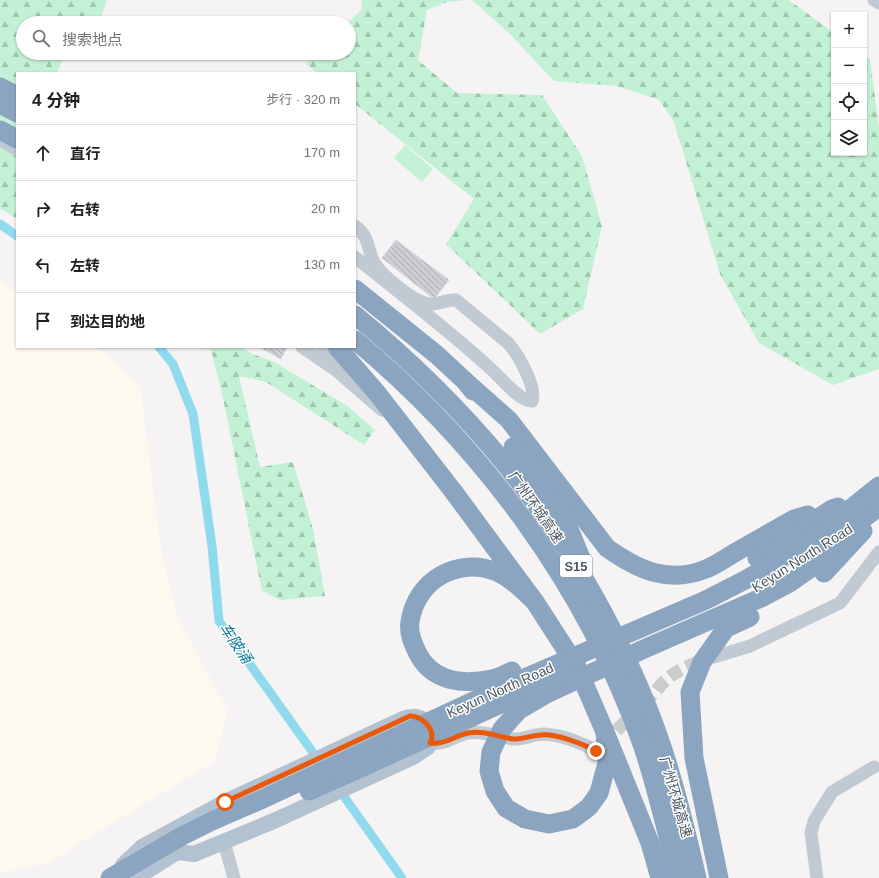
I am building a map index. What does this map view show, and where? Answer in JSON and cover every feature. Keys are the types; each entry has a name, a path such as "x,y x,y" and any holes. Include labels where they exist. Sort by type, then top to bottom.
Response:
{"highway":[{"path":"0,87 16,95"},
{"path":"0,104 16,112"},
{"path":"0,130 16,138"},
{"path":"356,290 437,355 509,420 607,548 626,562 646,570 666,575 684,574 706,569 794,519 874,497"},
{"name":"广州环城高速","path":"356,316 401,354 466,420 506,465 532,499 566,550 593,596 630,666 658,737 671,778 697,878"},
{"name":"广州环城高速","path":"356,341 390,369 455,434 516,509 555,566 588,622 613,673 628,709 642,745 654,783 678,878"},
{"path":"338,348 377,393 433,464 535,602 577,667 650,843 660,878"},
{"path":"465,381 565,520 577,547 593,596"},
{"name":"Keyun North Road","path":"177,852 265,804 499,689 706,600 747,579 810,541 874,497"},
{"path":"535,602 513,580 496,572 479,567 458,569 438,576 426,586 414,604 409,623 412,643 423,663 439,676 461,682 493,679 674,602 721,580 771,550 832,509"},
{"path":"719,878 694,758 690,692 702,662 726,628 797,592 825,573 879,512"},
{"path":"605,732 607,763 599,792 589,807 573,819 549,824 525,819 506,808 495,791 489,770 491,752 502,729 518,710 548,693 761,598 792,582 863,531"},
{"name":"Keyun North Road","path":"110,878 182,836 265,804"}],"main road":[{"path":"177,852 194,854 224,842 265,804 381,729 403,719 416,716 422,719 429,727 432,740 428,747 421,753 398,764 265,804"},
{"name":"Keyun North Road","path":"136,878 177,852"}],"street":[{"path":"874,0 879,3"},
{"path":"0,140 16,149"},
{"path":"356,227 363,232 372,260 380,271 409,295 416,300 431,304 449,299 456,300 508,343 514,351 532,386 534,397 532,401 527,401 521,398 493,370 356,258"},
{"path":"303,348 337,371 373,402"},
{"path":"323,348 346,369 373,402 433,464"},
{"path":"714,657 750,646 840,603 879,552"},
{"path":"430,743 438,744 468,733 483,732 516,739 543,734 578,742 596,751"},
{"path":"817,878 811,833 814,821 832,792 874,767"},
{"path":"224,842 234,878"}],"shaded area":[{"path":"0,281 16,292 16,348 97,348 140,387 161,548 179,620 228,711 216,760 46,864 0,873"}],"green space":[{"path":"0,0 107,0 101,16 16,16 16,60 63,60 57,72 16,72 16,218 0,208"},
{"path":"361,0 465,0 447,2 427,10 418,60 457,93 542,95 582,156 602,226 583,309 540,334 446,244 474,199 356,105 356,72 316,72 306,64 310,60 356,60 355,16 362,9"},
{"path":"472,0 789,0 831,31 831,156 867,156 867,57 870,59 879,128 879,369 833,385 759,343 720,274 674,122 659,100 617,86 554,81 509,33"},
{"path":"405,145 433,169 422,182 394,158"},
{"path":"198,348 243,348 250,353 274,362 346,405 375,430 364,445 266,382 239,376 260,467 293,462 313,529 325,596 281,600 262,591 222,393 211,350"}],"building":[{"path":"396,240 449,280 434,299 382,258"},
{"path":"261,348 286,348 281,359"}],"waterway":[{"name":"车陂涌","path":"0,224 16,235"},
{"name":"车陂涌","path":"160,348 173,364 193,414 212,546 219,621 319,761"},
{"name":"车陂涌","path":"338,788 402,878"}],"tunnel":[{"path":"603,744 667,679 686,667 707,659"}],"route":[{"path":"225,802 410,716 416,716 426,722 432,735 432,740 430,743 438,744 468,733 483,732 516,739 543,734 571,740 596,751"}]}
